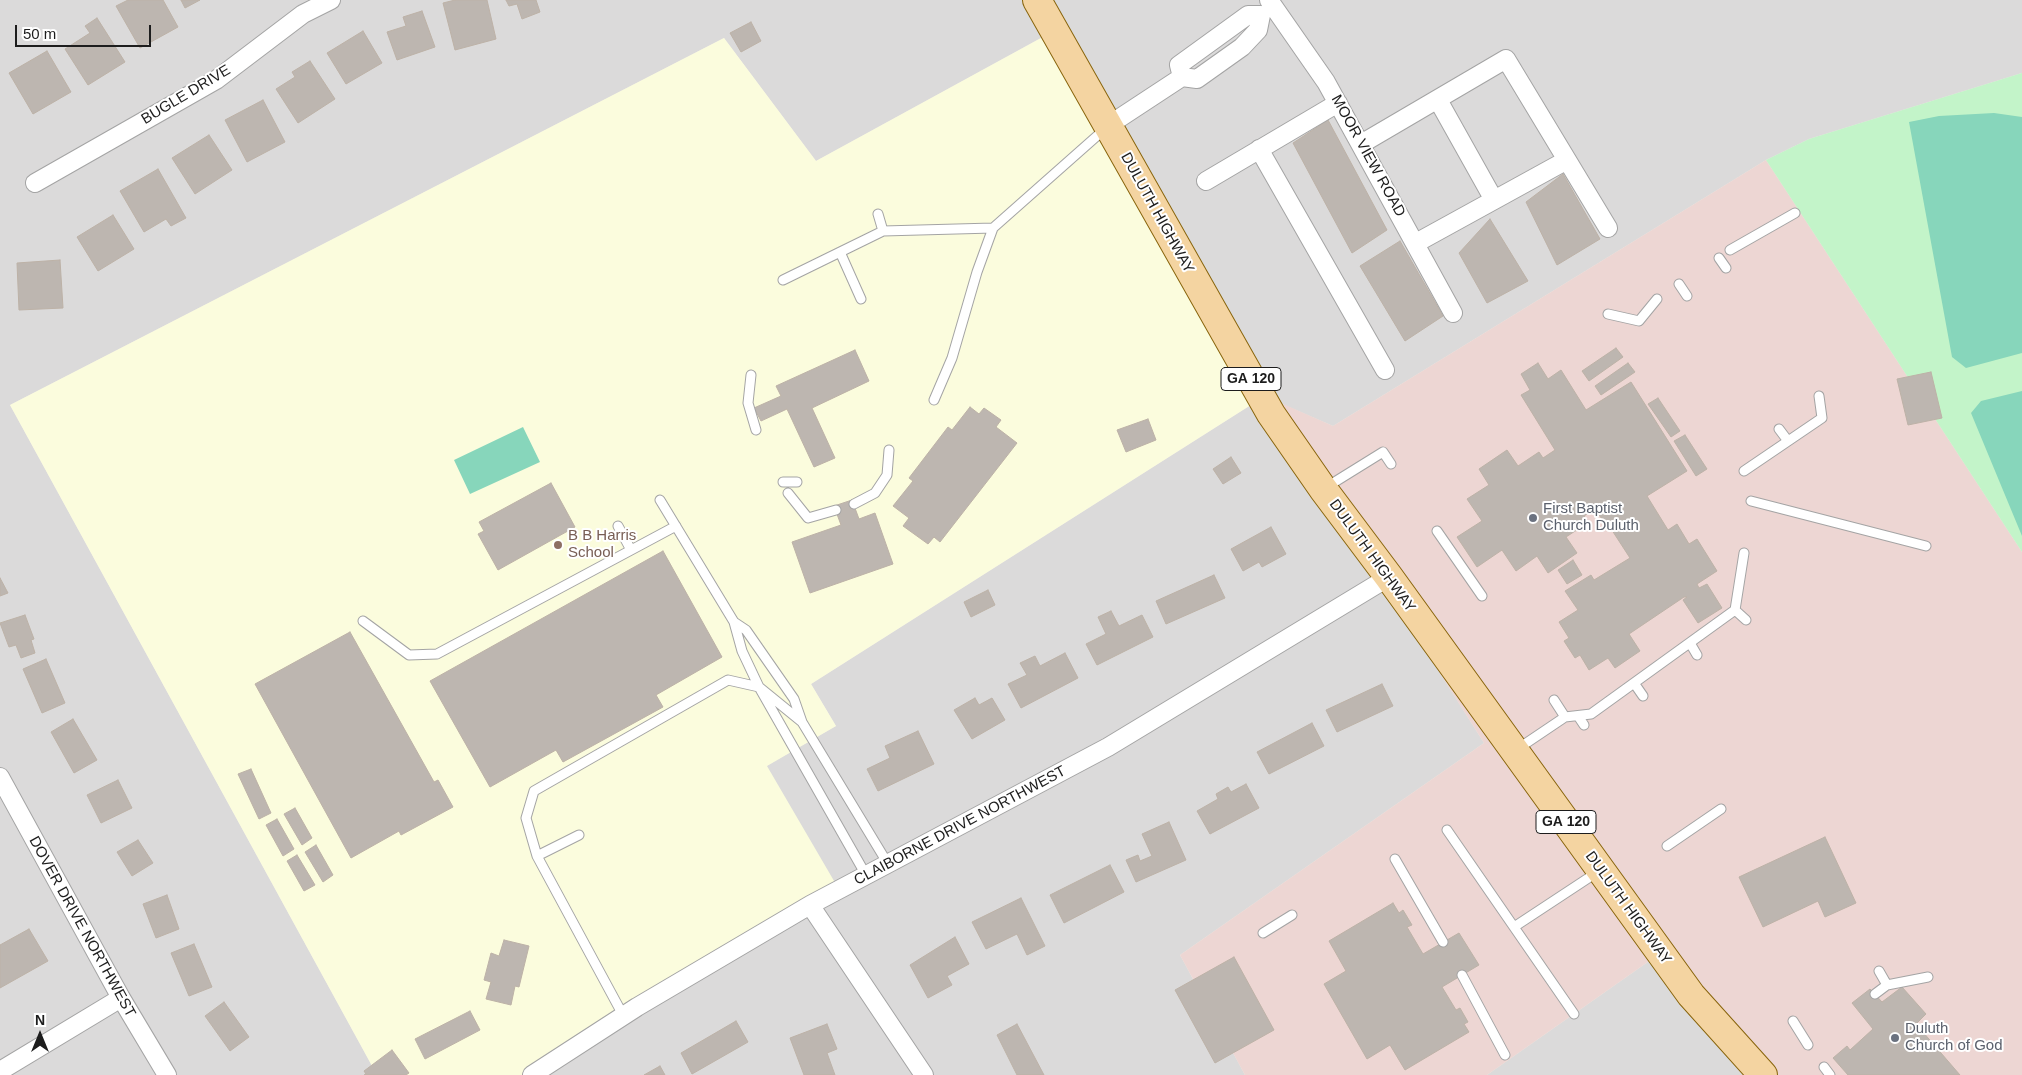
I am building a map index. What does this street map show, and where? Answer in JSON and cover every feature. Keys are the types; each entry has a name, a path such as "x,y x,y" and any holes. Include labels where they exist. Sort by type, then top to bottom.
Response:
{"main road":[{"name":"DULUTH HIGHWAY","path":"1037,0 1267,406 1323,489 1389,577 1691,995 1763,1075"}],"street":[{"name":"BUGLE DRIVE","path":"35,182 216,80 303,14 331,0"},
{"path":"1109,125 1182,77 1197,79 1242,47 1258,30 1270,5"},
{"path":"1182,77 1179,65 1248,15 1270,5"},
{"name":"MOOR VIEW ROAD","path":"1270,5 1326,82 1453,313"},
{"path":"1209,43 1223,61"},
{"path":"1361,144 1506,59 1608,228"},
{"path":"1438,100 1494,200"},
{"path":"1206,181 1338,103"},
{"path":"1259,149 1385,370"},
{"path":"1416,243 1567,160"},
{"name":"CLAIBORNE DRIVE NORTHWEST","path":"532,1075 623,1015 810,905 1108,747 1389,577"},
{"name":"DOVER DRIVE NORTHWEST","path":"0,777 120,998 167,1075"},
{"path":"810,905 924,1075"},
{"path":"0,1071 120,998"}],"lane":[{"path":"934,400 952,358 977,272 993,228 1109,125"},
{"path":"1730,250 1795,213"},
{"path":"878,214 883,231"},
{"path":"783,280 883,231 993,228"},
{"path":"840,252 861,299"},
{"path":"1719,258 1726,268"},
{"path":"1679,284 1687,296"},
{"path":"1608,314 1639,321 1657,299"},
{"path":"751,375 748,403 756,430"},
{"path":"1744,471 1822,418 1819,396"},
{"path":"1779,429 1788,441"},
{"path":"854,504 875,493 887,475 890,450"},
{"path":"1323,489 1383,452 1391,464"},
{"path":"782,482 797,482"},
{"path":"788,493 808,518 836,510"},
{"path":"660,500 734,622 742,651 759,687 866,876"},
{"path":"1751,501 1926,546"},
{"path":"618,526 631,550"},
{"path":"363,621 409,655 437,654 676,526"},
{"path":"1437,531 1482,596"},
{"path":"1514,752 1565,717 1590,714 1735,610 1744,553"},
{"path":"1735,610 1746,620"},
{"path":"734,622 746,630 794,699 802,722 888,864"},
{"path":"1690,643 1697,655"},
{"path":"623,1015 538,856 526,818 534,791 728,680 759,687 802,722"},
{"path":"1634,683 1643,696"},
{"path":"1554,700 1565,717"},
{"path":"1578,716 1584,725"},
{"path":"1667,846 1721,809"},
{"path":"1447,830 1574,1014"},
{"path":"538,856 580,835"},
{"path":"1395,859 1443,942"},
{"path":"1514,927 1601,870"},
{"path":"1263,933 1292,915"},
{"path":"1879,971 1887,985"},
{"path":"1462,975 1505,1055"},
{"path":"1875,994 1887,985 1928,977"},
{"path":"1792,1021 1808,1045"}],"shaded area":[{"path":"0,0 2022,0 2022,73 1809,139 1766,160 1333,426 1266,397 1484,743 1180,955 1245,1075 529,1075 766,766 836,726 811,684 1265,396 1144,212 1041,38 816,161 724,38 10,405 377,1075 0,1075"},
{"name":"B B Harris School","path":"724,38 816,161 1041,38 1144,212 1265,396 811,684 836,726 767,766 837,886 529,1075 377,1075 10,405"},
{"path":"1766,160 2022,552 2022,1075 1749,1075 1652,959 1487,1075 1245,1075 1180,955 1484,743 1265,396 1333,426"},
{"path":"1652,959 1749,1075 1487,1075"}],"green space":[{"path":"2022,73 2022,552 1766,160 1809,139"},
{"path":"1994,113 2022,117 2022,353 1966,368 1952,357 1909,122 1939,116"},
{"path":"2022,391 2022,536 1971,413 1981,401"},
{"path":"523,427 540,462 470,494 454,460"}],"building":[{"path":"128,0 163,0 178,27 140,48 116,6"},
{"path":"181,0 200,0 185,8"},
{"path":"455,0 487,0 496,39 455,50 443,3"},
{"path":"506,0 536,0 540,12 522,19 517,4 509,6"},
{"path":"422,11 435,47 397,60 387,32 406,26 403,17"},
{"path":"97,18 125,62 88,85 65,49 90,33 85,26"},
{"path":"751,22 761,41 741,52 730,33"},
{"path":"363,31 382,63 346,84 327,53"},
{"path":"47,51 71,92 33,114 9,73"},
{"path":"310,61 335,99 298,123 276,89 295,77 292,72"},
{"path":"263,100 285,142 247,162 225,120"},
{"path":"1328,120 1387,230 1352,253 1293,143"},
{"path":"209,135 232,170 195,194 172,158"},
{"path":"158,169 186,218 171,226 166,219 144,232 120,191"},
{"path":"1563,174 1600,239 1557,265 1526,202"},
{"path":"113,215 134,249 98,271 77,237"},
{"path":"1490,219 1528,281 1487,303 1459,253"},
{"path":"1400,241 1443,316 1405,341 1360,266"},
{"path":"60,260 63,308 19,310 17,263"},
{"path":"1616,348 1623,357 1589,381 1582,371"},
{"path":"855,350 869,381 812,408 835,458 814,467 787,409 761,421 754,408 781,396 776,386"},
{"name":"First Baptist Church Duluth","path":"1538,363 1548,379 1561,370 1586,410 1631,382 1687,471 1647,496 1668,530 1677,524 1689,544 1697,539 1717,571 1697,584 1699,588 1707,584 1722,608 1698,623 1683,600 1687,597 1684,597 1629,634 1640,651 1615,668 1608,658 1589,670 1580,655 1575,658 1564,641 1569,638 1559,622 1578,610 1565,591 1591,575 1594,580 1630,558 1606,521 1604,522 1595,509 1584,516 1589,522 1566,537 1577,553 1548,573 1537,556 1516,571 1502,550 1477,567 1457,537 1482,521 1467,499 1489,485 1479,469 1507,450 1518,466 1539,452 1543,458 1555,450 1521,395 1530,390 1521,374"},
{"path":"1628,363 1635,372 1601,395 1595,386"},
{"path":"1931,372 1942,418 1908,425 1897,379"},
{"path":"1658,398 1680,431 1671,437 1648,404"},
{"path":"970,407 979,414 984,408 1001,420 996,427 1017,443 940,542 934,537 928,544 903,526 909,518 893,506 913,481 909,478 948,427 952,430"},
{"path":"1148,419 1156,440 1126,452 1117,430"},
{"path":"1685,435 1707,469 1696,476 1674,441"},
{"path":"1231,457 1241,473 1223,484 1213,469"},
{"path":"551,483 575,527 498,570 478,534 484,531 479,522"},
{"path":"852,500 859,519 875,513 893,564 810,593 792,542 841,525 834,506"},
{"path":"1271,527 1286,554 1262,567 1259,562 1243,571 1231,549"},
{"path":"663,551 722,657 656,695 663,707 563,762 556,750 490,787 430,681"},
{"path":"1573,560 1582,575 1567,584 1558,570"},
{"path":"1214,575 1225,598 1166,624 1156,601"},
{"path":"0,578 8,593 0,596"},
{"path":"988,590 995,605 971,617 964,602"},
{"path":"1111,611 1119,626 1142,615 1153,637 1097,665 1086,644 1106,634 1098,617"},
{"path":"25,615 34,639 31,640 35,653 21,658 16,645 9,647 0,623"},
{"path":"350,632 434,782 438,780 453,807 401,835 399,831 351,858 255,684"},
{"path":"1065,653 1078,678 1021,708 1008,684 1027,675 1020,663 1035,656 1040,666"},
{"path":"46,659 65,703 42,713 23,669"},
{"path":"1382,684 1393,706 1337,732 1326,710"},
{"path":"975,698 979,705 992,698 1005,720 972,739 954,710"},
{"path":"73,719 97,760 74,773 51,732"},
{"path":"1312,723 1324,746 1269,774 1257,752"},
{"path":"918,731 934,764 878,791 867,769 890,758 885,746"},
{"path":"251,769 271,813 259,819 238,774"},
{"path":"118,780 132,808 101,823 87,795"},
{"path":"1246,784 1259,808 1210,834 1197,811 1218,799 1216,794 1228,787 1231,792"},
{"path":"295,808 312,838 302,845 284,814"},
{"path":"277,819 294,849 283,856 266,825"},
{"path":"1169,822 1186,860 1136,882 1126,860 1138,855 1140,861 1152,856 1142,834"},
{"path":"1825,837 1856,903 1825,917 1818,901 1763,927 1739,877"},
{"path":"138,840 153,863 132,876 117,852"},
{"path":"316,845 333,875 323,882 305,852"},
{"path":"297,855 315,885 304,891 287,861"},
{"path":"1110,865 1124,892 1064,923 1050,895"},
{"path":"167,895 179,929 156,938 143,904"},
{"path":"1021,898 1045,946 1027,955 1017,934 986,949 972,922"},
{"path":"1393,903 1399,913 1403,910 1412,925 1407,927 1423,954 1459,933 1479,965 1442,987 1456,1010 1460,1008 1468,1022 1464,1024 1469,1032 1405,1070 1390,1045 1367,1059 1324,984 1346,971 1329,941"},
{"path":"29,929 48,961 0,988 0,945"},
{"path":"955,937 969,964 947,976 952,985 928,998 910,965"},
{"path":"504,940 529,946 519,987 515,986 511,1005 486,999 491,982 484,980 491,953 499,956"},
{"path":"194,944 212,987 189,996 171,953"},
{"path":"1234,957 1274,1030 1215,1063 1175,990"},
{"name":"Duluth Church of God","path":"1902,987 1926,1014 1916,1024 1960,1075 1848,1075 1833,1058 1847,1046 1850,1050 1873,1029 1852,1003 1870,989 1882,1002"},
{"path":"224,1002 249,1037 230,1051 205,1016"},
{"path":"470,1011 480,1030 425,1059 415,1039"},
{"path":"736,1021 748,1042 692,1074 681,1053"},
{"path":"827,1024 837,1049 827,1053 835,1075 804,1075 790,1038"},
{"path":"1017,1024 1044,1075 1017,1075 997,1035"},
{"path":"392,1050 409,1073 406,1075 364,1075 366,1074 364,1071"},
{"path":"660,1066 665,1075 644,1075"}],"place":[{"name":"First Baptist Church Duluth","path":"1533,518"},
{"name":"B B Harris School","path":"558,545"},
{"name":"Duluth Church of God","path":"1895,1038"}]}
